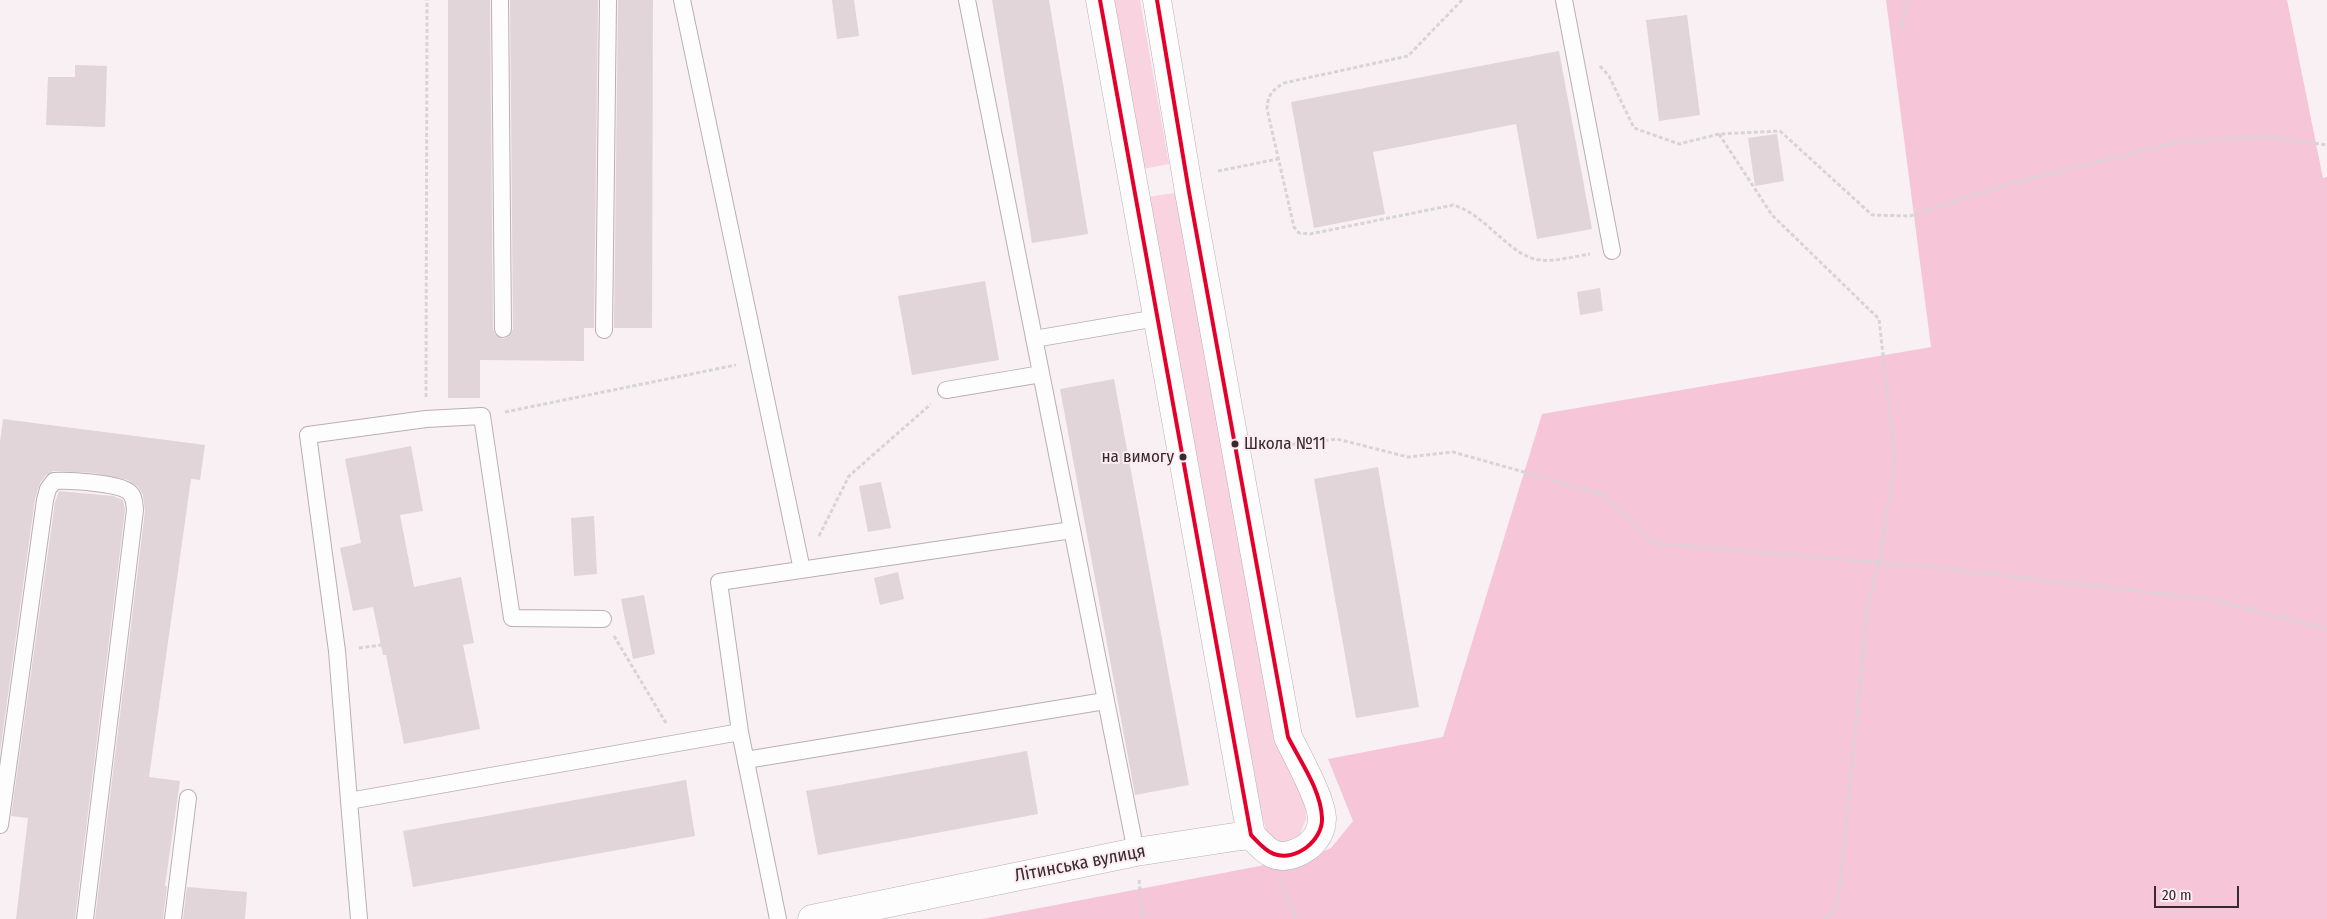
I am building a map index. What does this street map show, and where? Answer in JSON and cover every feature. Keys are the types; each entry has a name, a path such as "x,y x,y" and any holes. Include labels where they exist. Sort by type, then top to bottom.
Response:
{"street":[{"path":"1100,0 1251,835 1270,854 1285,857 1305,849 1318,836 1322,818 1315,796 1288,737 1189,192 1157,0"},
{"name":"Літинська вулиця","path":"812,919 1136,852 1251,835"}],"lane":[{"path":"500,0 503,329"},
{"path":"604,330 608,0"},
{"path":"682,0 802,570"},
{"path":"967,0 1136,852"},
{"path":"1564,0 1612,251"},
{"path":"1034,339 1157,318"},
{"path":"946,390 1041,374"},
{"path":"359,919 337,651 308,435 426,419 482,416 512,618 603,619"},
{"path":"0,825 48,489 54,481 64,480 128,491 134,498 135,510 85,919"},
{"path":"778,919 740,732 719,582 1072,530"},
{"path":"746,760 1106,701"},
{"path":"349,801 740,732"},
{"path":"173,919 188,798"}],"path":[{"path":"426,419 427,0"},
{"path":"1462,0 1408,56 1284,83 1274,89 1268,98 1267,109 1294,227 1299,233 1310,234 1453,206 1466,209 1526,256 1539,260 1612,251"},
{"path":"1901,28 1908,0"},
{"path":"1570,34 1609,76 1634,128 1679,144 1719,134 1780,131 1872,215 1910,216 1973,194 2183,141 2270,137 2327,145"},
{"path":"1719,134 1772,215 1879,319 1895,461 1879,562 1868,604 1838,904 1825,919"},
{"path":"1218,171 1278,159"},
{"path":"482,416 758,361"},
{"path":"802,570 849,476 946,390"},
{"path":"1273,447 1337,439 1408,457 1453,452 1602,494 1654,543 1879,562 2209,599 2327,629"},
{"path":"603,619 678,743"},
{"path":"1136,852 1143,919"}],"shaded area":[{"path":"1113,0 1140,0 1169,164 1143,169"},
{"path":"1886,0 2287,0 2323,178 2327,177 2327,919 982,919 1270,864 1292,864 1331,848 1353,821 1328,759 1443,737 1542,414 1931,347"},
{"path":"1175,193 1275,739 1305,797 1306,819 1298,839 1278,843 1267,833 1241,742 1147,197"}],"building":[{"path":"448,0 490,0 493,329 495,334 503,339 508,337 513,329 510,0 598,0 594,328 584,328 584,361 480,360 480,398 448,398"},
{"path":"618,0 653,0 652,328 614,328"},
{"path":"832,0 854,0 859,36 837,39"},
{"path":"992,0 1049,0 1088,234 1032,243"},
{"path":"1687,15 1700,115 1659,121 1646,20"},
{"path":"1559,51 1592,229 1537,239 1516,124 1373,152 1385,214 1314,228 1291,102"},
{"path":"75,65 107,66 105,127 46,125 48,77 75,77"},
{"path":"1777,134 1784,181 1755,186 1748,138"},
{"path":"985,281 999,360 912,375 898,296"},
{"path":"1600,288 1603,311 1580,315 1577,292"},
{"path":"1114,379 1189,785 1135,795 1060,389"},
{"path":"3,419 205,445 200,480 191,479 149,777 180,781 165,886 167,886 163,919 95,919 145,511 143,495 138,487 128,480 94,473 53,471 46,475 40,483 35,499 0,752 0,442"},
{"path":"411,446 423,511 400,515 414,587 461,577 474,643 463,645 480,729 404,744 386,655 383,655 373,607 353,611 340,548 361,543 345,459"},
{"path":"1378,467 1419,707 1356,718 1314,479"},
{"path":"881,482 891,528 868,532 859,486"},
{"path":"59,491 113,496 123,500 125,510 75,919 16,919 28,818 11,816 55,502"},
{"path":"594,516 597,574 574,576 571,518"},
{"path":"898,572 904,599 880,605 874,578"},
{"path":"644,595 655,654 633,659 621,599"},
{"path":"1027,751 1038,814 818,855 806,791"},
{"path":"686,780 695,836 413,887 403,831"},
{"path":"187,887 247,892 245,919 183,919"}],"transit line":[{"path":"1100,0 1251,835 1271,853 1282,856 1291,855 1307,847 1318,834 1322,818 1321,807 1314,786 1288,737 1189,192 1157,0"}],"place":[{"name":"Школа №11","path":"1235,444"},
{"name":"на вимогу","path":"1183,457"}]}
